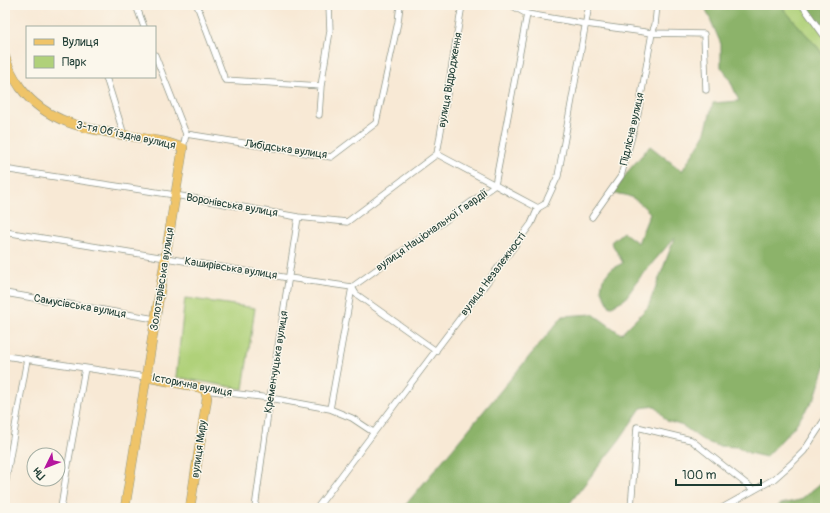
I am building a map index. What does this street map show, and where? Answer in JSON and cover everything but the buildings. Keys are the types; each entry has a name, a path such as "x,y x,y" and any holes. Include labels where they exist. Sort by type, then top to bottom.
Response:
{"main road":[{"name":"3-тя Обʼїздна вулиця","path":"5,57 14,78 24,92 48,113 91,130 159,141 183,148"},
{"name":"Золотарівська вулиця","path":"125,508 183,148"},
{"name":"Історична вулиця","path":"146,377 198,387 204,390"},
{"name":"вулиця Миру","path":"190,508 207,398 204,390"}],"street":[{"path":"136,5 144,26"},
{"path":"197,5 225,80 321,86"},
{"path":"320,115 321,86 330,31 329,5"},
{"name":"Либідська вулиця","path":"186,134 331,157 376,123 398,22 400,5"},
{"name":"вулиця Відродження","path":"437,154 462,5"},
{"path":"511,5 527,14 586,24 652,33 704,34 706,90"},
{"name":"вулиця Незалежності","path":"317,508 531,224 538,208 545,204 558,176 589,5"},
{"name":"Підлісна вулиця","path":"592,217 621,176 638,114 652,33 655,25 657,5"},
{"path":"802,5 825,37"},
{"name":"вулиця Національної Гвардії","path":"352,287 495,185 527,14"},
{"path":"156,58 186,134"},
{"path":"106,78 124,135"},
{"name":"Золотарівська вулиця","path":"183,148 186,134"},
{"path":"437,154 538,208"},
{"name":"Воронівська вулиця","path":"5,171 175,195 298,217 347,222 437,154"},
{"name":"Кременчуцька вулиця","path":"255,508 270,398 298,217"},
{"name":"Каширівська вулиця","path":"5,232 352,287"},
{"path":"352,287 356,294 436,351"},
{"path":"330,408 352,287"},
{"name":"Самусівська вулиця","path":"5,293 155,319"},
{"name":"Історична вулиця","path":"5,356 146,377"},
{"path":"5,485 27,359"},
{"path":"61,508 85,368"},
{"name":"Історична вулиця","path":"204,390 270,398 330,408 352,418 373,432"},
{"path":"722,508 774,479 804,451 825,419"},
{"path":"631,508 637,427 691,440 754,490"}],"green space":[{"path":"701,5 780,5 820,50 825,61 825,367 815,397 794,427 766,457 749,453 738,447 718,446 704,441 683,426 667,421 655,406 641,408 620,439 566,508 403,508 563,316 593,314 621,334 648,307 675,237 641,276 625,299 610,307 601,289 603,279 611,269 623,263 611,242 623,232 638,243 650,213 638,201 629,196 613,194 629,170 650,146 682,171 704,136 713,103 739,101 729,78 721,67 721,44 705,7"},
{"path":"780,5 806,5 825,31 825,61 820,50"},
{"path":"806,5 825,5 825,31"},
{"path":"185,298 255,308 243,389 176,377"},
{"path":"825,476 825,508 776,508 781,504 800,500 821,483"}]}
